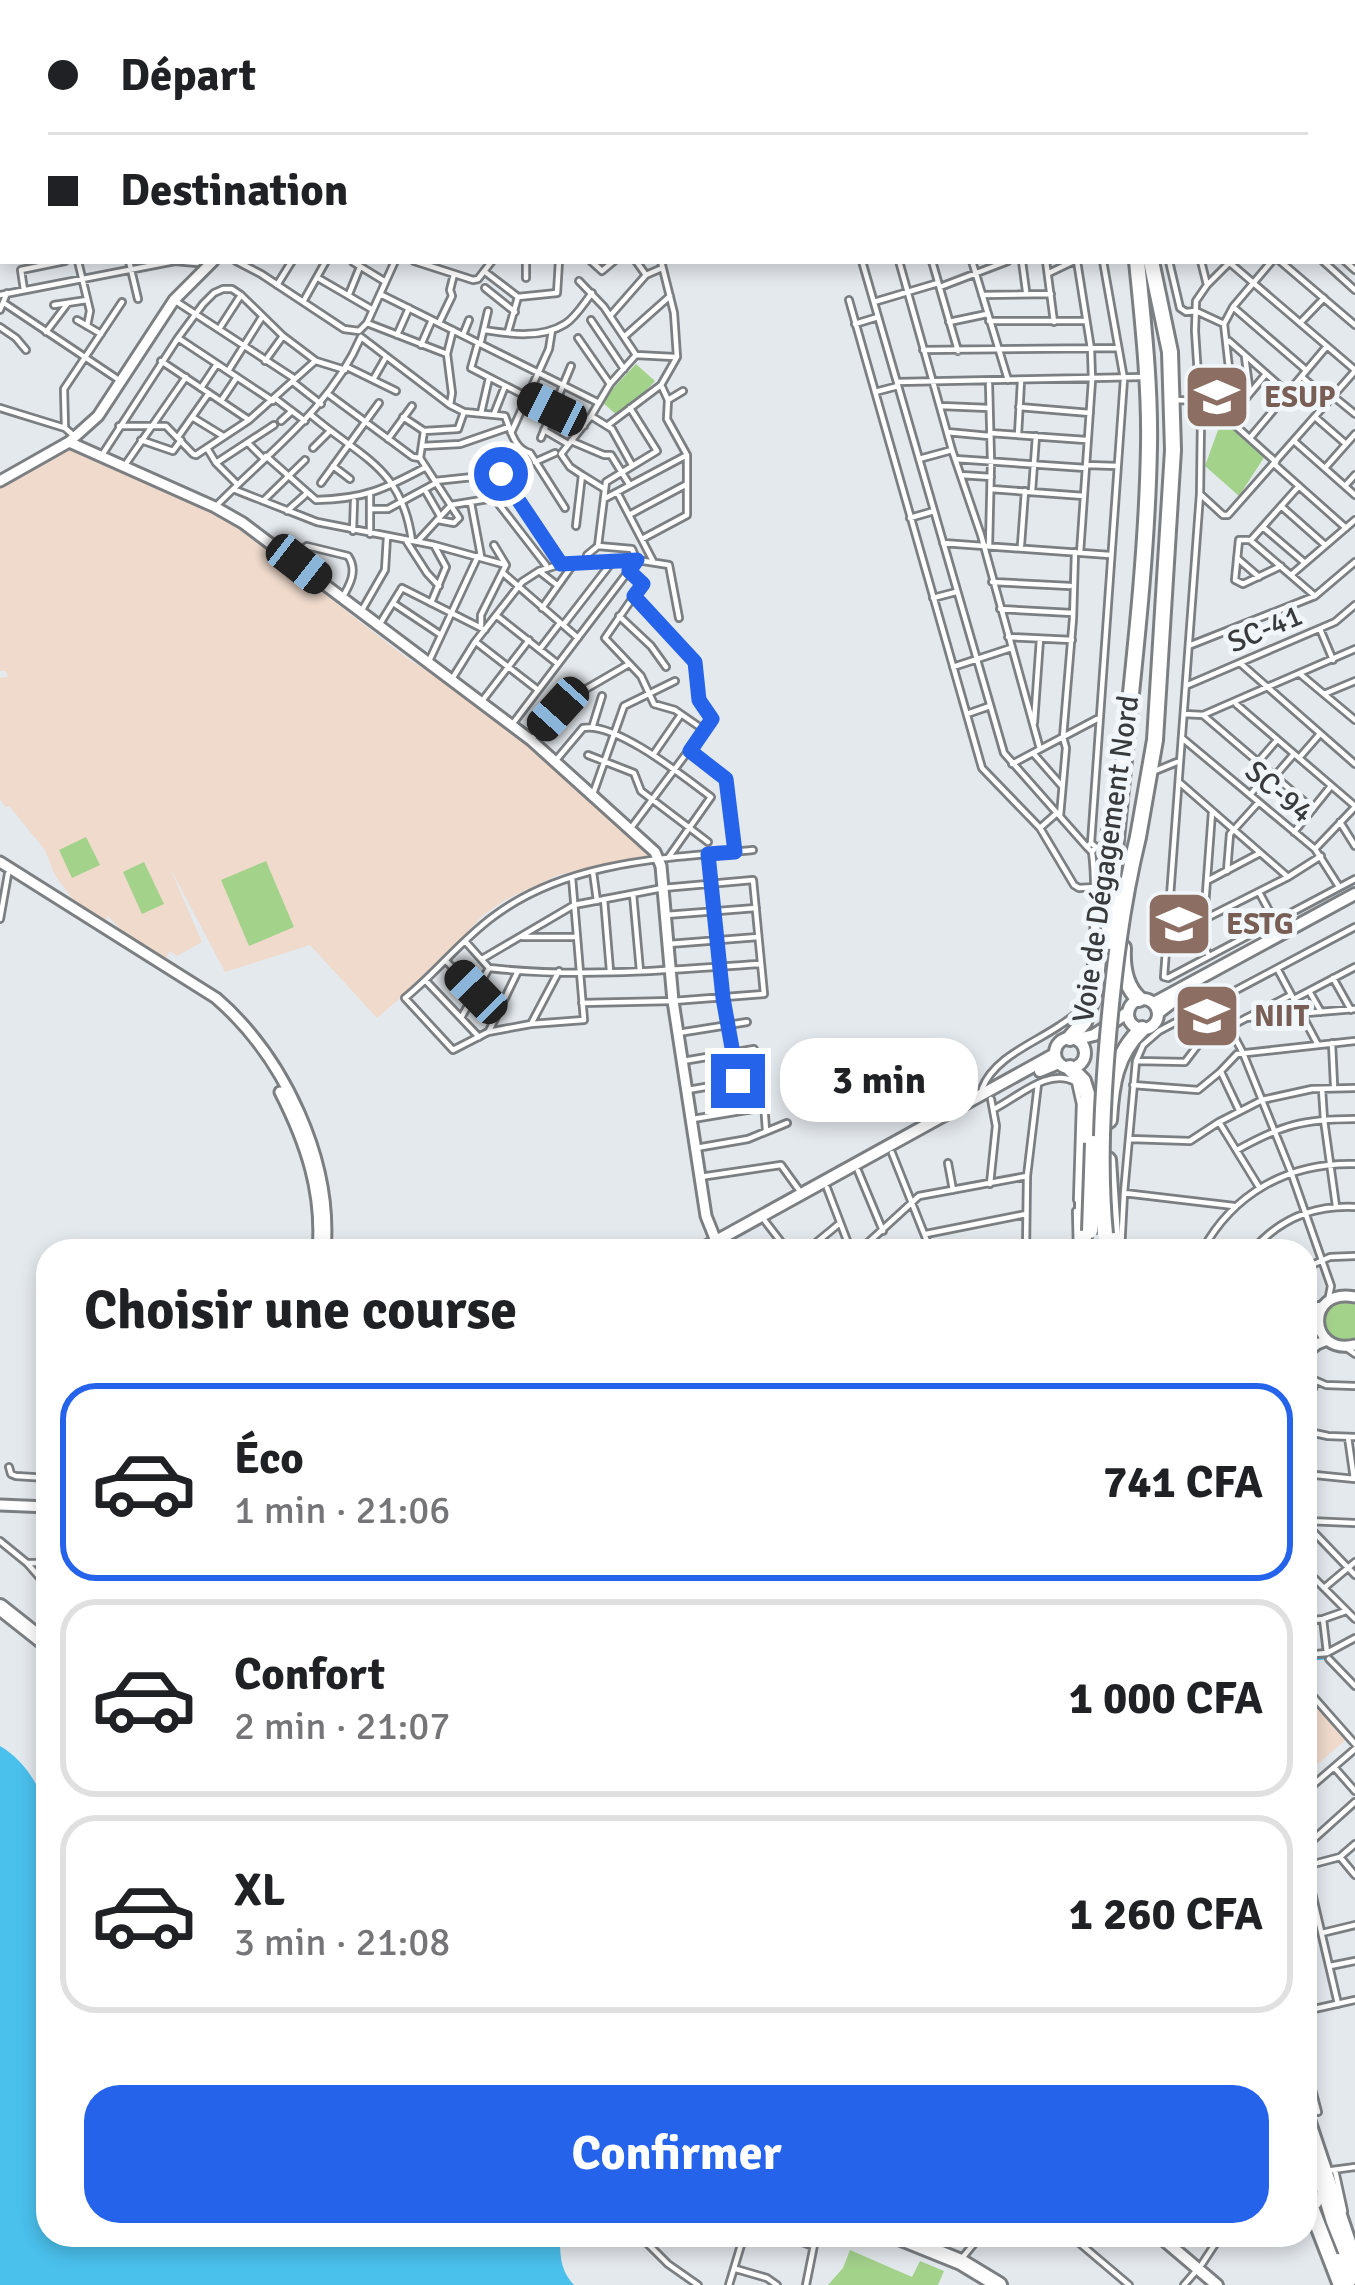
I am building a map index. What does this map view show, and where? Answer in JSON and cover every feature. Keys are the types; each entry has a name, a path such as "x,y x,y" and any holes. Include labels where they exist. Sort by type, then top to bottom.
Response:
{"highway":[{"name":"Voie de Dégagement Nord","path":"1104,1239 1098,1232 1090,1175 1099,844 1130,700 1149,450 1148,376 1134,264"},
{"name":"Voie de Dégagement Nord","path":"1091,1239 1098,1232 1114,964 1149,784 1157,710 1172,400 1166,323 1155,264"},
{"path":"1150,1005 1128,982 1122,954 1150,812 1157,710"},
{"path":"1071,1038 1084,1022 1095,991 1099,844"},
{"path":"1113,1239 1108,1156 1112,1088 1138,1026"},
{"path":"1061,1062 1083,1081 1088,1097 1082,1239"},
{"path":"0,1611 36,1639"},
{"path":"1317,2132 1354,2261"},
{"path":"1317,2210 1348,2283"},
{"path":"927,2247 955,2256 999,2285"},
{"path":"936,2247 1010,2285"}],"main road":[{"path":"1138,1026 1130,1006 1150,1005 1355,897"},
{"path":"1061,1062 1058,1044 1071,1038 1095,1037 1114,1027 1154,1025 1150,1005"},
{"path":"728,1239 1061,1062 1083,1060 1071,1038"},
{"path":"725,1239 802,1194 988,1102"},
{"path":"1174,2247 1227,2285"},
{"path":"1181,2247 1217,2285"}],"street":[{"path":"24,290 21,270 50,264"},
{"path":"79,264 90,314 87,326"},
{"path":"130,264 138,299"},
{"path":"122,382 2,307 3,294 162,264"},
{"path":"0,465 4,479 72,439 98,416 202,264"},
{"path":"241,264 344,329 360,334 450,406 505,416 518,445 530,453 565,508"},
{"path":"277,285 288,264"},
{"path":"303,302 325,264"},
{"path":"349,294 356,264 386,282"},
{"path":"215,507 321,404 346,368 394,264"},
{"path":"426,264 476,280 490,264"},
{"path":"526,264 526,278"},
{"path":"484,271 518,297 557,293 559,264"},
{"path":"638,264 646,274"},
{"path":"863,264 1004,753 1059,815 1099,844"},
{"path":"900,264 952,450 986,546 1034,728"},
{"path":"933,264 958,351"},
{"path":"973,264 1008,380"},
{"path":"874,302 1001,264"},
{"path":"1022,264 1026,292"},
{"path":"1047,264 1054,322"},
{"path":"1049,273 1068,264"},
{"path":"1040,828 1059,815 1063,787 1072,586 1090,412 1091,349 1076,264"},
{"path":"990,1184 996,1126 988,1102 987,1076 1071,1038 1085,994 1099,844 1100,717 1124,379 1104,264"},
{"path":"1170,264 1177,302 1186,312 1196,311 1224,324"},
{"path":"1202,264 1207,285"},
{"path":"1228,264 1197,299 1200,494 1166,978 1355,879"},
{"path":"1200,494 1228,515 1354,372 1232,264"},
{"path":"1234,412 1224,324 1233,307 1273,264"},
{"path":"1280,264 1354,322"},
{"path":"1326,264 1355,290"},
{"path":"608,425 661,385 677,357 662,265 646,274 610,316"},
{"path":"1348,283 1355,273"},
{"path":"422,356 452,296 454,274"},
{"path":"318,278 373,310"},
{"path":"579,281 636,356"},
{"path":"485,288 515,311"},
{"path":"102,454 161,361 214,292 232,289 241,295 316,361 346,368 396,391"},
{"path":"484,330 532,334 552,330 572,318 592,293"},
{"path":"380,294 599,403"},
{"path":"982,295 1051,294"},
{"path":"219,329 241,295"},
{"path":"625,337 670,296"},
{"path":"507,333 518,297"},
{"path":"1300,323 1324,298"},
{"path":"174,300 321,404"},
{"path":"849,300 982,767 1040,828 1074,885 1095,887"},
{"path":"54,304 87,301"},
{"path":"122,302 63,394 65,428 72,439 215,507 299,564 556,760 664,858"},
{"path":"46,332 68,303"},
{"path":"1233,307 1331,398 1353,409"},
{"path":"397,335 409,308"},
{"path":"488,311 470,367 584,426"},
{"path":"228,371 262,317"},
{"path":"855,324 878,317"},
{"path":"949,322 988,318 1085,321"},
{"path":"77,320 101,334"},
{"path":"463,335 469,320"},
{"path":"590,320 624,369"},
{"path":"367,323 447,354"},
{"path":"0,327 26,350"},
{"path":"450,406 447,354 453,330"},
{"path":"422,446 460,444 510,430 549,349 552,330"},
{"path":"265,361 283,336"},
{"path":"178,338 305,422"},
{"path":"578,338 610,384"},
{"path":"1227,339 1288,393"},
{"path":"1250,438 1327,346"},
{"path":"923,350 1118,348"},
{"path":"374,379 387,356"},
{"path":"604,488 561,454 610,384 636,356 677,357"},
{"path":"1245,356 1250,393"},
{"path":"161,361 249,420"},
{"path":"119,426 166,426 194,455 275,400 316,361"},
{"path":"201,388 218,364"},
{"path":"541,438 571,366"},
{"path":"1228,419 1266,374"},
{"path":"874,392 933,381 1148,376"},
{"path":"125,465 186,377"},
{"path":"221,401 237,377"},
{"path":"481,412 489,378"},
{"path":"1018,436 1021,380"},
{"path":"986,546 991,489 989,381"},
{"path":"307,392 312,385"},
{"path":"642,539 686,517 686,454 667,419 668,400 661,385"},
{"path":"494,414 505,386"},
{"path":"668,400 683,391"},
{"path":"142,440 172,452 209,393"},
{"path":"328,394 412,457 420,458"},
{"path":"1172,400 1213,405 1346,528"},
{"path":"321,483 379,403"},
{"path":"388,439 412,406"},
{"path":"941,406 989,408"},
{"path":"1019,407 1090,412"},
{"path":"598,546 608,479 658,451 630,408"},
{"path":"0,409 65,428"},
{"path":"216,463 292,411"},
{"path":"404,417 424,431 458,430 464,412"},
{"path":"311,415 383,470 394,484 412,541 427,573 439,586"},
{"path":"591,416 608,425 632,465"},
{"path":"192,417 224,437"},
{"path":"1315,417 1346,444"},
{"path":"544,430 611,455 628,484"},
{"path":"313,448 330,431"},
{"path":"424,431 420,458 459,518 454,523 439,518 425,490"},
{"path":"947,432 1088,440"},
{"path":"1325,468 1355,434"},
{"path":"1021,548 1036,436"},
{"path":"1294,441 1355,495"},
{"path":"248,442 316,500 355,499 426,467"},
{"path":"207,448 235,487 287,512 506,565"},
{"path":"919,459 952,450"},
{"path":"536,462 555,453"},
{"path":"604,499 686,454"},
{"path":"955,459 1117,466"},
{"path":"263,501 305,460"},
{"path":"333,466 350,479"},
{"path":"370,509 388,509 435,482 501,474 561,564"},
{"path":"576,526 582,475"},
{"path":"1345,486 1355,475"},
{"path":"961,476 991,477"},
{"path":"412,541 451,505 494,498 507,482"},
{"path":"629,515 687,484"},
{"path":"1251,540 1299,486"},
{"path":"991,489 1084,496"},
{"path":"617,491 653,561"},
{"path":"287,512 306,494"},
{"path":"370,494 370,534"},
{"path":"494,498 547,567"},
{"path":"353,531 355,499"},
{"path":"428,662 479,556 471,503"},
{"path":"1282,506 1325,545"},
{"path":"910,518 934,511"},
{"path":"1291,574 1355,520"},
{"path":"1264,528 1305,563"},
{"path":"361,613 385,570 387,537"},
{"path":"1281,566 1243,584 1237,582 1239,540 1251,540 1291,574 1315,596"},
{"path":"943,542 1110,555"},
{"path":"430,602 446,567 434,545"},
{"path":"494,545 506,565"},
{"path":"299,564 307,546 348,556 353,567 351,583 342,598"},
{"path":"586,563 586,555 598,546 632,549 637,560"},
{"path":"1237,558 1258,577"},
{"path":"512,725 637,560"},
{"path":"452,679 483,628 527,578 547,567 637,560 670,567 679,618"},
{"path":"540,649 612,562"},
{"path":"1191,645 1315,596 1355,562"},
{"path":"542,608 574,563"},
{"path":"483,628 482,615 506,565"},
{"path":"385,570 394,568"},
{"path":"539,571 557,585"},
{"path":"629,571 643,584 604,636 641,676 654,704 671,707 704,730"},
{"path":"503,573 578,638"},
{"path":"992,582 1072,586"},
{"path":"378,627 402,588 483,628"},
{"path":"933,598 956,592"},
{"path":"631,829 712,719 699,700 695,662 634,596"},
{"path":"393,603 441,635"},
{"name":"SC-41","path":"1187,686 1335,622 1355,605"},
{"path":"1000,609 1073,613"},
{"path":"497,616 571,671"},
{"path":"619,616 666,667"},
{"path":"1320,629 1333,660"},
{"path":"1008,637 1072,640"},
{"path":"1040,638 1036,751 1063,787"},
{"path":"482,701 529,640"},
{"path":"475,642 538,690"},
{"path":"953,667 1011,648"},
{"path":"1184,714 1203,715 1355,649"},
{"path":"1240,663 1354,762"},
{"path":"531,740 567,700 629,664"},
{"path":"1300,674 1355,719"},
{"path":"593,794 624,706 675,681"},
{"path":"1324,694 1355,681"},
{"path":"593,726 602,696"},
{"path":"1234,702 1355,806 1315,849"},
{"path":"967,714 991,706"},
{"path":"652,755 682,714"},
{"path":"1203,715 1312,808"},
{"path":"1012,764 1100,717"},
{"path":"556,760 583,728 593,726 641,747 711,797 664,858 663,888 673,1001 711,1239"},
{"path":"1250,795 1320,734"},
{"name":"SC-94","path":"1182,738 1315,849 1340,887"},
{"path":"1258,762 1277,740"},
{"path":"690,751 726,779 735,852"},
{"path":"588,755 634,772 641,791 708,842"},
{"path":"1155,771 1180,761"},
{"path":"1178,782 1288,877"},
{"path":"1294,832 1331,786"},
{"path":"1227,871 1229,835 1259,802"},
{"path":"1204,920 1212,811"},
{"path":"1340,822 1354,842"},
{"path":"572,877 584,1020 488,1032 453,1050 405,998 495,915 572,877 664,858 752,850"},
{"path":"1207,881 1261,853"},
{"path":"708,854 723,998 738,1081"},
{"path":"1166,938 1321,856"},
{"path":"0,919 3,868 214,1003 265,1061 292,1116 312,1168 320,1239"},
{"path":"593,872 610,971"},
{"path":"482,959 574,905 663,888 753,880 764,994 582,1003"},
{"path":"1259,892 1275,922"},
{"path":"633,894 640,970"},
{"path":"666,915 756,908"},
{"path":"1193,926 1209,956"},
{"path":"1116,1239 1130,1139 1138,1026 1192,1012 1354,929"},
{"path":"516,937 577,937"},
{"path":"669,944 758,937"},
{"path":"465,941 489,968 518,971 761,964"},
{"path":"446,961 476,992"},
{"path":"1229,1027 1355,967"},
{"path":"461,1018 489,968"},
{"path":"1277,968 1318,1045"},
{"path":"488,1032 518,971"},
{"path":"531,1024 559,971"},
{"path":"1246,1018 1353,1010 1333,978"},
{"path":"427,981 479,1037"},
{"path":"1309,991 1321,1013"},
{"path":"1215,1000 1243,1053 1313,1239"},
{"path":"1270,1006 1276,1017"},
{"path":"1136,1061 1185,1062 1204,1039 1192,1012"},
{"path":"678,1033 747,1022"},
{"path":"1133,1085 1198,1090 1243,1053 1355,1041"},
{"path":"1332,1043 1334,1087"},
{"path":"683,1061 754,1049"},
{"path":"1220,1072 1239,1110"},
{"path":"688,1090 762,1077 766,1130"},
{"path":"988,1102 1052,1077 1075,1082 1080,1096 1082,1239"},
{"path":"1026,1239 1027,1176 1038,1084"},
{"path":"1130,1139 1190,1142 1262,1100 1322,1088 1355,1088"},
{"path":"1322,1088 1336,1206"},
{"path":"692,1119 765,1107"},
{"path":"1237,1150 1273,1130 1355,1119"},
{"path":"1220,1122 1259,1187"},
{"path":"696,1148 748,1139 787,1123"},
{"path":"892,1153 926,1239 1026,1214"},
{"path":"947,1163 953,1190"},
{"path":"1209,1239 1234,1206 1259,1187 1291,1172 1331,1163 1355,1164"},
{"path":"700,1177 781,1165 802,1194"},
{"path":"858,1171 883,1231"},
{"path":"872,1239 919,1196 1027,1176"},
{"path":"826,1188 849,1239"},
{"path":"1124,1192 1234,1206"},
{"path":"1264,1239 1304,1213 1355,1207"},
{"path":"765,1221 779,1239"},
{"path":"821,1239 840,1223"},
{"path":"1317,1249 1331,1286 1319,1315 1321,1339"},
{"path":"1317,1262 1355,1256"},
{"path":"1331,1286 1349,1296"},
{"path":"1317,1304 1349,1296"},
{"path":"1321,1339 1352,1349"},
{"path":"1317,1343 1321,1339"},
{"path":"1317,1382 1355,1386"},
{"path":"1317,1434 1351,1437 1355,1479 1317,1475"},
{"path":"9,1467 16,1476 36,1477"},
{"path":"0,1505 36,1507"},
{"path":"1317,1522 1355,1523"},
{"path":"1317,1535 1355,1575"},
{"path":"0,1540 36,1573"},
{"path":"1324,1588 1355,1562"},
{"path":"27,1563 36,1563"},
{"path":"1317,1582 1355,1619"},
{"path":"1317,1620 1347,1610"},
{"path":"1323,1619 1328,1656 1355,1686"},
{"path":"1317,1656 1328,1656 1355,1638"},
{"path":"1317,1701 1355,1746 1317,1782"},
{"path":"1334,1767 1355,1791"},
{"path":"1317,1836 1355,1802"},
{"path":"1317,1864 1340,1857 1355,1844"},
{"path":"1340,1857 1355,1875"},
{"path":"1317,1913 1338,2004"},
{"path":"1322,1934 1355,1925"},
{"path":"1330,1966 1355,1961"},
{"path":"1317,2008 1354,2001 1355,2010"},
{"path":"1329,2170 1355,2167"},
{"path":"653,2247 698,2285"},
{"path":"729,2285 741,2247"},
{"path":"806,2285 813,2247"},
{"path":"955,2256 966,2247"},
{"path":"1084,2247 1129,2285"},
{"path":"1184,2285 1213,2247"},
{"path":"736,2269 777,2285"}],"shaded area":[{"path":"65,448 207,509 251,537 408,659 501,721 647,848 647,856 558,875 505,900 482,916 430,973 377,1018 310,945 225,972 169,866 202,942 177,956 170,951 166,958 122,931 108,916 105,920 74,901 55,875 45,850 0,800 0,678 8,677 0,671 0,486"},
{"path":"1317,1703 1348,1738 1317,1765"}],"green space":[{"path":"636,364 655,381 620,418 601,401"},
{"path":"1222,419 1265,456 1239,496 1205,466"},
{"path":"86,837 100,865 72,878 59,850"},
{"path":"266,861 294,927 249,946 221,880"},
{"path":"144,862 164,904 142,914 123,872"},
{"path":"1355,1300 1355,1343 1346,1346 1325,1336 1322,1312 1332,1301"},
{"path":"850,2250 912,2277 920,2261 944,2271 938,2285 828,2285 843,2268"}],"water":[{"path":"0,1746 36,1784 36,2247 561,2247 563,2268 574,2285 0,2285"}],"waterway":[{"path":"1317,1659 1342,1647"}],"place":[{"name":"ESUP","path":"1217,397"},
{"name":"ESTG","path":"1179,924"},
{"name":"NIIT","path":"1207,1016"}],"route":[{"path":"501,474 561,564 637,560 629,571 643,584 634,596 697,666 699,700 712,719 690,751 726,779 735,852 708,854 723,998 738,1081"}]}
